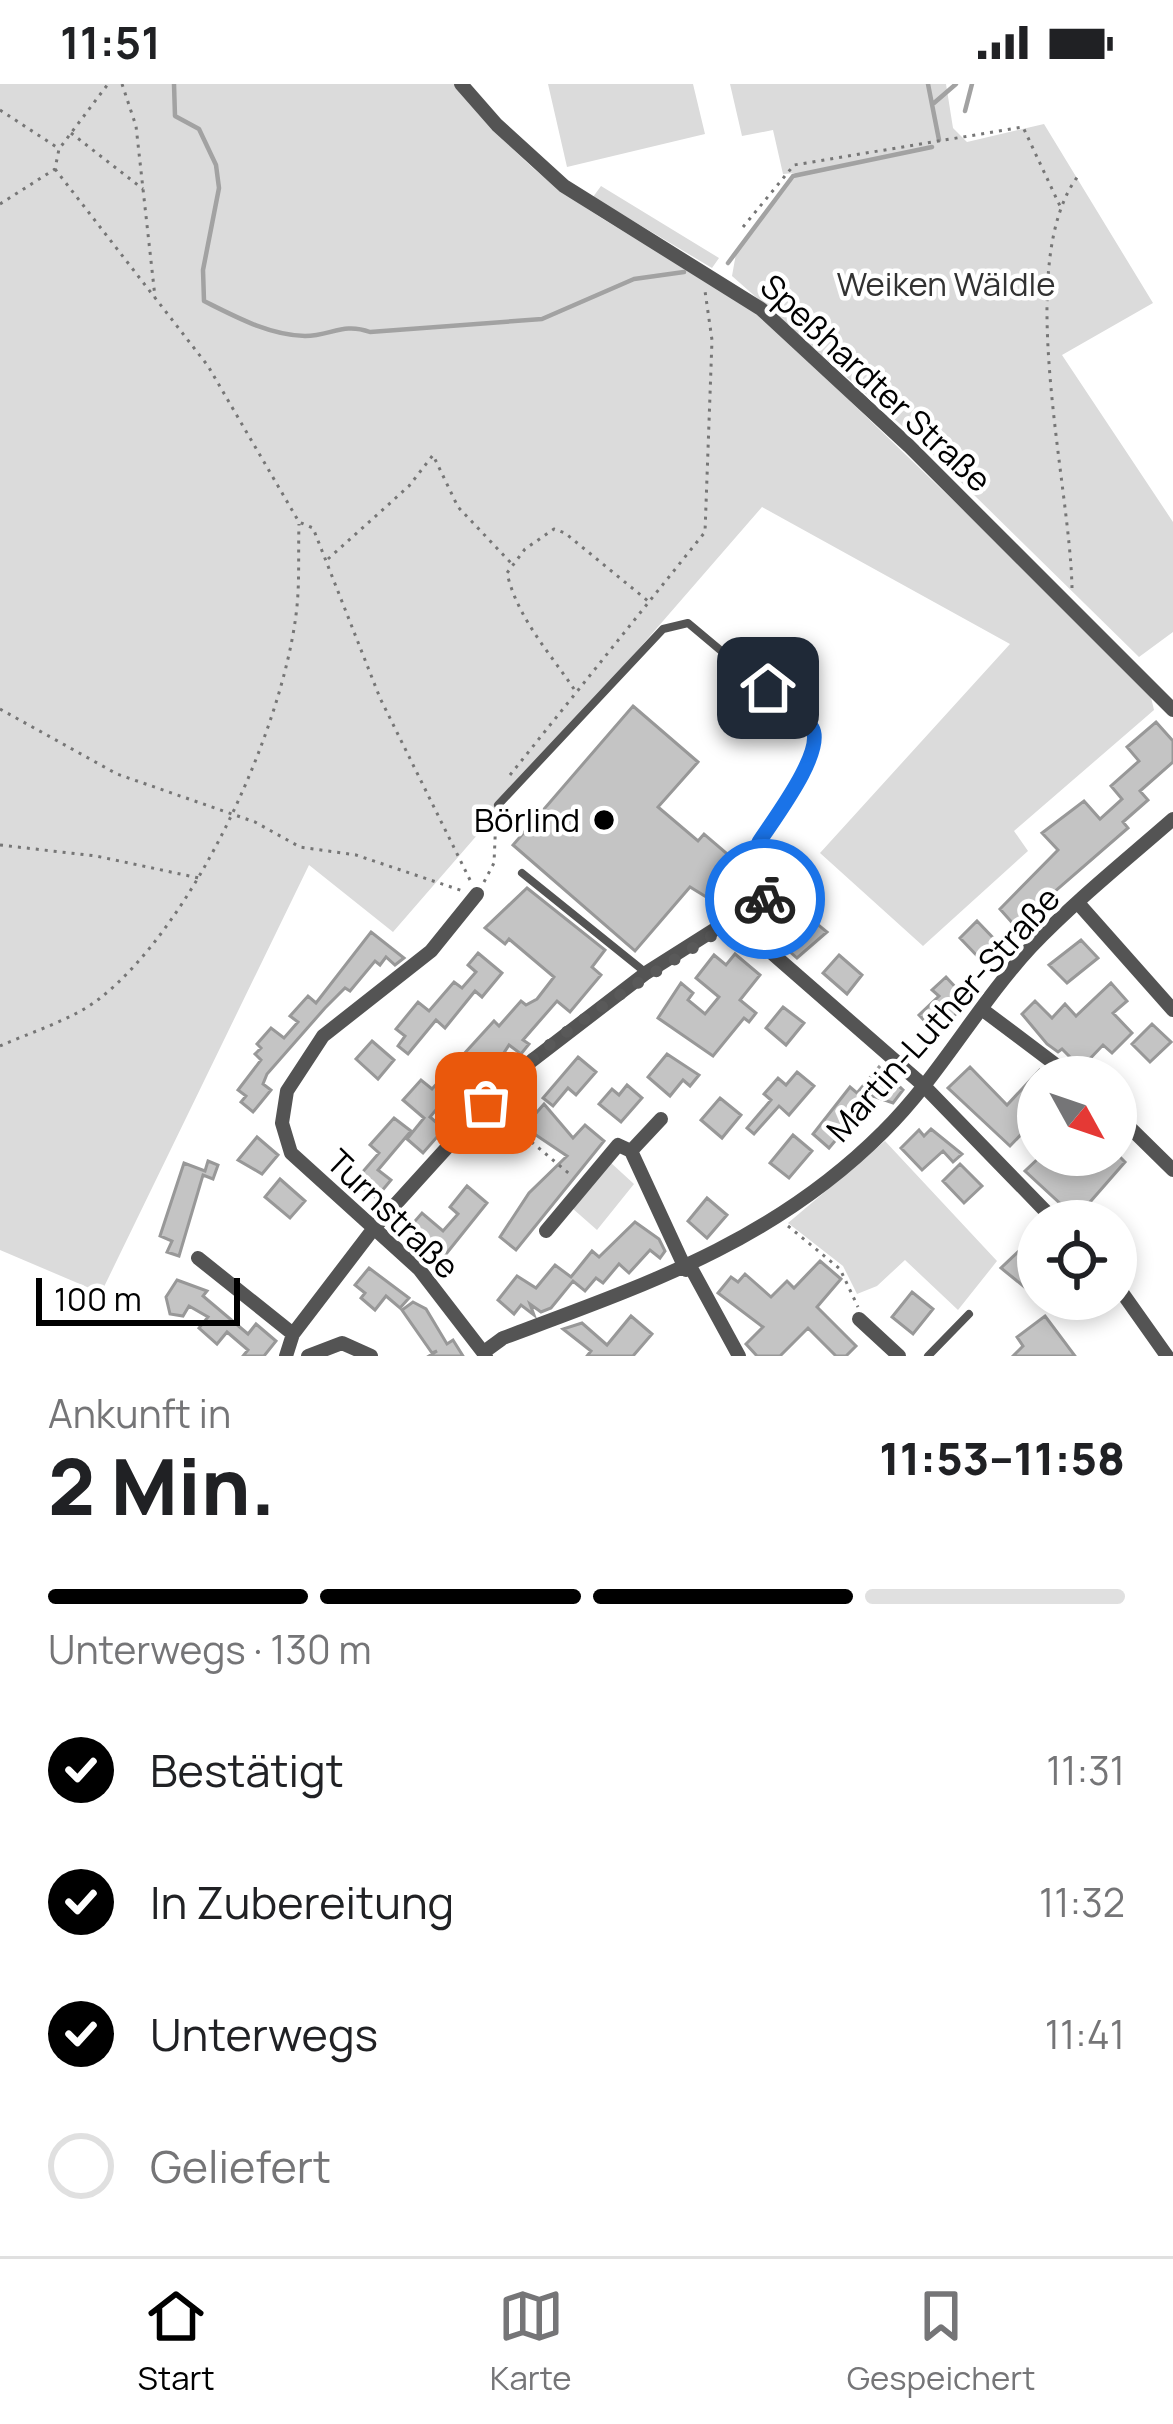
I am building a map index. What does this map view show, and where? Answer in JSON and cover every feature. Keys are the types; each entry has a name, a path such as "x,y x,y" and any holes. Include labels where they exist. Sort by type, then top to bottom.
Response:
{"street":[{"name":"Speßhardter Straße","path":"461,84 496,125 564,186 761,309 824,365 1173,710"},
{"name":"Martin-Luther-Straße","path":"485,1354 503,1338 689,1269 777,1217 885,1131 1029,950 1173,819"},
{"path":"286,1356 293,1334 374,1228 512,1076 646,973 735,921 774,892 782,878 772,853"},
{"name":"Turnstraße","path":"477,894 431,951 323,1036 287,1091 283,1123 291,1153 419,1269 485,1354"},
{"path":"1078,902 1173,1010"},
{"path":"735,921 923,1084 1035,1200"},
{"path":"983,1010 1044,1056"},
{"path":"631,1151 661,1119"},
{"path":"1137,1135 1173,1170"},
{"path":"546,1231 617,1145 631,1151 689,1269 739,1356"},
{"path":"198,1258 293,1334"},
{"path":"1137,1314 1167,1356"},
{"path":"859,1319 899,1356"},
{"path":"308,1356 342,1343 371,1356"}],"lane":[{"path":"498,806 663,629 688,623 812,727 812,758 759,842 772,853"},
{"path":"522,873 646,973"},
{"path":"928,1356 969,1314"}],"path":[{"path":"0,204 55,170 59,149 108,84"},
{"path":"122,84 136,126 155,298"},
{"path":"0,110 59,149"},
{"path":"743,227 794,165 1024,128 1060,207"},
{"path":"71,134 144,190"},
{"path":"0,1046 97,1001 168,922 199,878 280,692 296,617 298,522 244,422 55,170"},
{"path":"1072,608 1048,260 1060,207 1078,176"},
{"path":"477,894 494,863 503,783 704,532 712,340 703,303 707,272"},
{"path":"326,562 409,486 433,455 458,507 513,565"},
{"path":"298,522 313,528 380,698 477,894"},
{"path":"574,690 518,608 507,573 524,549 554,529 578,542 649,602"},
{"path":"0,709 117,774 228,813 300,847 356,855 477,894"},
{"path":"0,845 96,856 199,878"},
{"path":"486,1103 583,1185"},
{"path":"777,1217 840,1269 859,1319"}],"green space":[{"path":"0,84 456,84 545,178 770,324 1149,689 1154,710 1014,831 1028,851 923,946 820,853 1010,644 762,507 393,932 309,865 101,1293 0,1250"},
{"path":"548,84 693,84 705,134 567,167"},
{"name":"Weiken Wäldle","path":"730,84 946,84 953,128 967,142 1044,124 1153,303 1062,355 1173,522 1173,632 1139,657 917,439 732,276 737,248 795,173 783,174 773,130 742,136"},
{"path":"601,186 719,258 712,268 593,197"},
{"path":"885,1141 997,1261 958,1310 905,1260 877,1286 857,1294 843,1266 788,1223"},
{"path":"610,1162 634,1184 597,1230 572,1208"}],"building":[{"name":"Börlind","path":"633,706 698,762 658,807 698,841 704,834 753,876 726,898 708,898 690,887 635,951 513,845"},
{"path":"1156,722 1173,741 1173,762 1140,791 1148,800 1123,822 1128,828 1015,926 1000,909 1058,850 1042,833 1084,801 1100,819 1122,799 1111,786 1139,761 1127,747"},
{"path":"527,888 605,950 592,967 601,975 570,1012 557,1001 523,1040 529,1044 521,1054 509,1045 482,1087 469,1078 455,1096 450,1093 430,1117 444,1129 423,1153 407,1139 424,1118 403,1100 421,1080 432,1089 494,1021 499,1026 521,1001 526,1005 537,999 554,977 509,939 505,944 485,928"},
{"path":"799,921 810,930 816,923 827,932 797,958 780,943"},
{"path":"977,921 999,944 981,960 960,938"},
{"path":"371,932 404,958 395,965 386,957 380,965 375,961 350,991 345,988 325,1008 267,1074 263,1084 271,1090 253,1112 241,1102 246,1096 238,1090 261,1060 255,1054 261,1048 257,1044 271,1028 284,1038 298,1022 290,1016 308,996 316,1003"},
{"path":"1081,940 1098,958 1067,983 1049,965"},
{"path":"478,953 502,973 482,997 475,991 445,1028 436,1020 408,1054 398,1046 405,1036 396,1029 418,1002 429,1011 454,982 462,988 476,972 468,965"},
{"path":"735,954 760,975 740,1000 756,1013 749,1022 744,1018 713,1056 658,1018 681,983 693,993 688,1000 705,1014 719,997 696,978 714,955 726,965"},
{"path":"839,955 862,975 847,994 823,973"},
{"path":"946,977 959,991 948,1001 958,1012 936,1033 919,1015 939,996 932,990"},
{"path":"1111,983 1127,1001 1113,1013 1132,1033 1112,1053 1103,1045 1092,1056 1069,1056 1047,1044 1022,1014 1035,1001 1052,1018 1065,1004 1076,1016"},
{"path":"783,1007 804,1023 786,1045 766,1028"},
{"path":"1152,1024 1171,1042 1150,1062 1132,1044"},
{"path":"372,1041 394,1060 378,1079 356,1059"},
{"path":"667,1054 699,1075 690,1086 683,1080 670,1096 648,1077"},
{"path":"578,1057 596,1072 576,1095 568,1088 553,1106 543,1098"},
{"path":"879,1067 903,1090 893,1103 873,1096 829,1148 813,1134 850,1087 857,1093"},
{"path":"970,1067 1007,1105 1017,1094 1017,1139 1010,1146 948,1088"},
{"path":"797,1072 814,1086 789,1115 779,1106 754,1134 747,1128 771,1100 764,1094 778,1078 786,1085"},
{"path":"627,1085 642,1098 621,1122 599,1104 612,1089 619,1095"},
{"path":"720,1098 741,1115 722,1138 701,1120"},
{"path":"544,1104 573,1138 585,1125 604,1141 516,1250 500,1237 529,1193 567,1156 524,1127"},
{"path":"394,1118 411,1131 378,1170 391,1180 376,1198 354,1182 379,1153 370,1145"},
{"path":"931,1129 962,1154 953,1162 943,1151 922,1170 901,1148 919,1130 924,1136"},
{"path":"793,1135 812,1151 789,1178 770,1163"},
{"path":"257,1137 278,1155 262,1174 238,1160"},
{"path":"208,1161 218,1165 213,1179 203,1175 179,1256 167,1252 172,1241 160,1236 184,1163 205,1171"},
{"path":"960,1164 982,1186 964,1203 943,1181"},
{"path":"1030,1176 1113,1176 1092,1200 1056,1200"},
{"path":"280,1179 305,1201 290,1218 265,1197"},
{"path":"467,1186 487,1203 442,1259 408,1229 422,1213 443,1231 458,1214 450,1207"},
{"path":"707,1198 727,1215 707,1238 688,1221"},
{"path":"635,1222 659,1239 665,1251 660,1258 650,1250 629,1273 619,1264 603,1283 596,1278 585,1291 573,1281 551,1308 541,1312 530,1304 534,1315 521,1305 514,1314 498,1300 517,1276 536,1288 555,1265 571,1277 592,1251 599,1257"},
{"path":"1017,1253 1017,1281 1001,1268"},
{"path":"820,1261 841,1279 817,1307 856,1346 846,1356 836,1356 808,1328 780,1356 757,1356 746,1344 763,1327 718,1293 731,1277 738,1282 745,1274 771,1297 787,1281 794,1288"},
{"path":"369,1268 409,1298 400,1308 386,1296 375,1310 361,1298 365,1293 355,1285"},
{"path":"177,1280 207,1291 203,1296 248,1334 256,1324 276,1341 264,1356 243,1356 248,1350 227,1332 217,1344 199,1328 208,1317 189,1306 183,1316 170,1314 166,1297"},
{"path":"912,1292 933,1309 913,1334 892,1317"},
{"path":"413,1302 426,1309 447,1344 453,1340 463,1356 429,1356 437,1351 432,1353 402,1310"},
{"path":"631,1316 652,1334 633,1356 587,1356 591,1351 563,1329 582,1323 607,1345"},
{"path":"1040,1320 1048,1320 1075,1356 1013,1356 1023,1346 1017,1337"}],"waterway":[{"path":"174,84 175,116 199,129 216,165 219,188 203,270 204,301 253,324 305,336 344,329 370,332 542,319 634,279 684,272"},
{"path":"928,84 939,140"},
{"path":"934,103 956,84"},
{"path":"965,111 972,84"},
{"path":"728,263 793,176 932,147"}],"way so far":[{"path":"486,1103 512,1076 646,973 765,899"}],"place":[{"name":"Börlind","path":"604,820"}],"route":[{"path":"765,899 782,878 781,863 759,842 812,758 816,739 812,727 768,688"}]}
